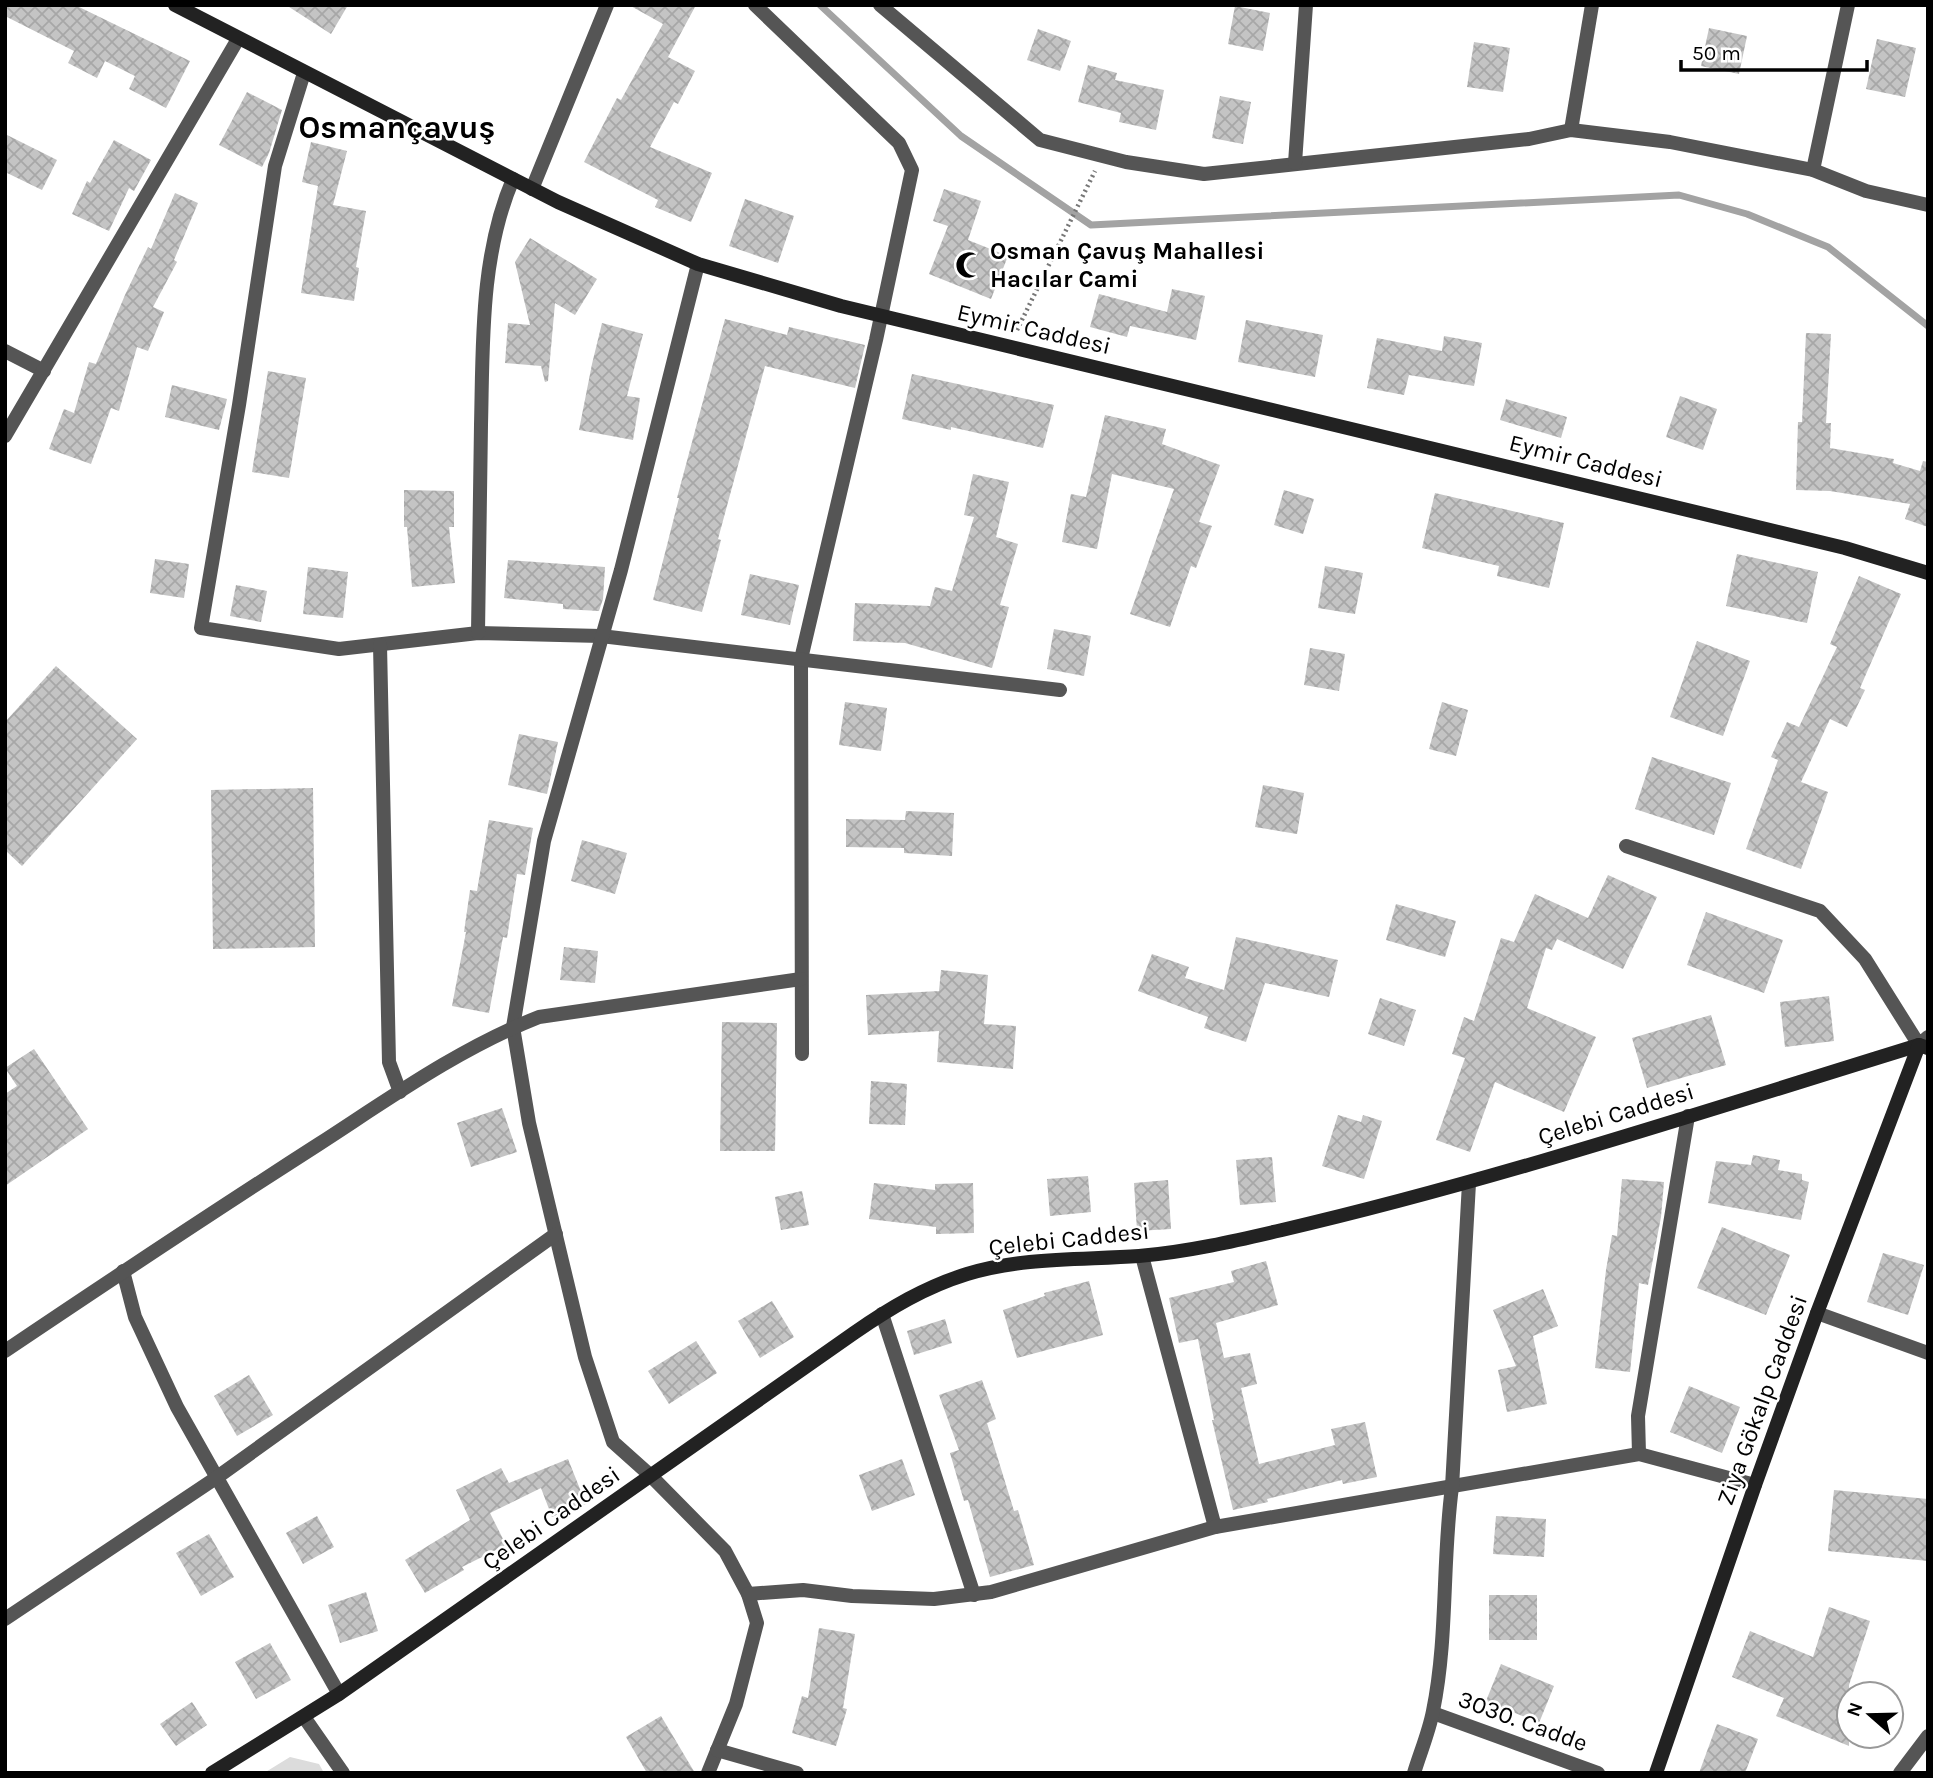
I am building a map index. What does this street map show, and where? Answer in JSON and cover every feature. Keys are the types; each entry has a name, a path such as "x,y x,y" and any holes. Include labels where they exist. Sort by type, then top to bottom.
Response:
{"street":[{"name":"Eymir Caddesi","path":"175,5 532,189 698,264 880,316 1845,548 1928,573"},
{"path":"532,189 607,5"},
{"path":"755,5 900,143 912,170 801,659 802,1054"},
{"path":"880,5 1040,140 1126,162 1204,174 1529,139 1571,130 1670,142 1813,170 1866,191 1928,205"},
{"path":"1295,163 1306,5"},
{"path":"1571,130 1592,5"},
{"path":"1813,170 1847,5"},
{"path":"5,436 238,39"},
{"path":"304,73 275,166 239,405 201,628 340,649 478,633 601,636 1060,691"},
{"path":"478,633 483,319 503,201 513,179"},
{"path":"698,264 621,570 544,841 513,1027 529,1123 585,1357 612,1442 651,1476 725,1551 748,1594 757,1623 736,1704 708,1773"},
{"path":"5,351 44,370"},
{"path":"380,645 389,1062 400,1092"},
{"path":"1626,846 1820,911 1866,959 1925,1044"},
{"path":"5,1351 123,1271 451,1059 513,1027 539,1017 802,979"},
{"name":"Çelebi Caddesi","path":"212,1773 339,1694 882,1314 940,1283 1001,1266 1142,1256 1219,1245 1469,1183 1925,1044"},
{"name":"Ziya Gökalp Caddesi","path":"1656,1773 1817,1313 1925,1044"},
{"path":"1639,1454 1638,1416 1688,1116"},
{"path":"1414,1773 1433,1713 1441,1646 1469,1183"},
{"path":"5,1619 216,1478 556,1234"},
{"path":"1142,1256 1215,1527"},
{"path":"123,1271 135,1317 177,1407 339,1694"},
{"path":"1817,1313 1928,1353"},
{"path":"882,1314 974,1595"},
{"path":"748,1594 803,1590 934,1599 974,1595 1215,1527 1639,1454 1755,1485"},
{"name":"3030. Cadde","path":"1433,1713 1598,1773"},
{"path":"304,1717 343,1773"},
{"path":"1900,1773 1928,1736"},
{"path":"717,1750 797,1773"}],"path":[{"path":"1012,347 1019,322 1083,199 1102,156"}],"shaded area":[{"path":"290,1757 319,1764 324,1773 264,1773"}],"building":[{"path":"5,5 75,5 190,61 166,108 129,89 135,76 105,61 97,78 68,63 74,51 5,16"},
{"path":"286,5 348,5 331,34"},
{"path":"629,5 696,5 668,57 695,71 678,104 674,102 650,147 712,173 691,222 655,207 658,200 584,162 617,98 621,100 663,24"},
{"path":"1235,6 1270,13 1263,51 1228,44"},
{"path":"1709,28 1747,36 1739,74 1701,66"},
{"path":"1038,29 1071,41 1060,71 1027,60"},
{"path":"1877,39 1916,48 1905,97 1866,89"},
{"path":"1474,42 1510,48 1503,92 1467,87"},
{"path":"1088,65 1117,73 1115,80 1164,90 1156,130 1119,122 1121,113 1078,102"},
{"path":"247,92 282,110 262,167 219,145"},
{"path":"1220,96 1251,102 1243,144 1212,138"},
{"path":"5,134 57,160 42,190 5,172"},
{"path":"114,140 151,160 134,191 129,188 109,231 72,214 87,181 90,183"},
{"path":"311,142 347,151 333,205 366,211 356,267 359,268 354,301 301,293 318,186 302,182"},
{"name":"Osman Çavuş Mahallesi Hacılar Cami","path":"944,189 981,201 968,240 1008,256 991,299 929,274 948,226 933,221"},
{"path":"175,193 198,203 174,260 177,262 153,307 164,312 148,351 137,347 119,411 111,408 91,464 49,449 64,409 74,413 89,362 96,364 125,295 148,247 151,249"},
{"path":"745,199 794,216 778,263 729,246"},
{"path":"530,238 597,279 575,315 555,303 548,381 545,382 541,366 505,363 508,323 530,325 515,262"},
{"path":"1172,289 1205,296 1196,340 1130,326 1127,337 1090,327 1099,294 1167,312"},
{"path":"725,319 787,335 789,327 865,345 855,388 765,366 718,539 721,540 702,612 653,600"},
{"path":"1246,320 1323,335 1315,377 1238,362"},
{"path":"602,323 643,334 627,396 640,398 633,440 579,430"},
{"path":"1806,333 1831,334 1826,423 1831,423 1830,448 1894,459 1893,463 1920,471 1923,461 1928,462 1928,527 1905,519 1910,504 1830,491 1796,490 1798,422 1802,422"},
{"path":"1444,336 1482,343 1474,386 1409,375 1404,395 1367,388 1377,338 1442,351"},
{"path":"268,371 306,378 289,478 252,472"},
{"path":"912,374 1054,405 1043,448 902,419"},
{"path":"172,385 227,399 219,430 165,417"},
{"path":"1680,396 1717,409 1703,450 1666,437"},
{"path":"1506,399 1567,417 1561,438 1500,420"},
{"path":"1105,415 1166,429 1162,444 1220,465 1199,522 1212,526 1196,568 1191,566 1170,627 1130,614 1174,489 1112,474 1097,549 1062,542 1071,494 1086,497"},
{"path":"973,474 1009,482 996,537 1018,544 1000,605 1009,607 992,668 905,643 853,641 855,603 930,606 935,587 952,591 974,517 964,515"},
{"path":"404,490 454,491 454,527 449,527 455,583 412,587 407,527 404,527"},
{"path":"1284,490 1314,499 1303,534 1274,525"},
{"path":"1435,493 1564,523 1549,588 1497,576 1499,566 1422,548"},
{"path":"1737,554 1818,572 1807,623 1726,606"},
{"path":"155,559 189,564 184,598 150,593"},
{"path":"508,560 605,567 603,599 599,611 563,609 563,604 504,598"},
{"path":"1325,566 1363,573 1355,614 1318,608"},
{"path":"308,567 348,572 343,618 303,614"},
{"path":"750,574 799,585 790,625 741,615"},
{"path":"1859,576 1901,594 1860,688 1865,690 1847,727 1830,719 1801,782 1828,792 1801,869 1746,849 1778,760 1771,757 1787,722 1799,727 1837,647 1830,644"},
{"path":"236,585 267,591 261,622 230,616"},
{"path":"1054,629 1091,636 1084,676 1047,669"},
{"path":"1697,641 1750,661 1723,736 1670,717"},
{"path":"1310,648 1345,654 1339,691 1304,685"},
{"path":"56,666 137,739 22,866 5,850 5,722"},
{"path":"845,702 887,708 881,751 839,745"},
{"path":"1442,702 1468,710 1456,756 1429,749"},
{"path":"519,734 558,742 547,794 508,785"},
{"path":"1652,757 1731,783 1714,835 1635,809"},
{"path":"1263,785 1304,793 1297,834 1255,827"},
{"path":"313,788 315,947 213,949 211,790"},
{"path":"906,811 954,813 952,856 904,853 904,848 846,847 846,819 905,820"},
{"path":"489,820 533,828 525,875 517,874 507,938 503,937 489,1013 452,1006 466,932 470,890 477,891"},
{"path":"582,840 627,853 615,894 571,881"},
{"path":"1608,875 1657,897 1623,969 1557,939 1552,950 1546,948 1527,1008 1596,1037 1564,1112 1495,1082 1470,1152 1436,1140 1465,1058 1452,1054 1464,1017 1474,1021 1501,938 1514,942 1535,894 1588,918"},
{"path":"1396,904 1456,921 1445,957 1386,940"},
{"path":"1706,912 1783,940 1764,993 1687,965"},
{"path":"1236,937 1338,960 1329,997 1265,983 1246,1042 1204,1028 1208,1017 1138,991 1152,954 1189,967 1185,978 1224,990"},
{"path":"564,947 598,951 595,983 560,980"},
{"path":"941,970 988,975 984,1024 1016,1026 1013,1069 937,1062 939,1031 868,1035 866,995 939,991"},
{"path":"1829,996 1834,1041 1785,1047 1780,1002"},
{"path":"1380,998 1416,1010 1404,1046 1368,1034"},
{"path":"1711,1015 1726,1065 1647,1088 1632,1038"},
{"path":"722,1022 777,1023 775,1151 720,1151"},
{"path":"34,1049 88,1129 5,1186 5,1094 17,1086 5,1068"},
{"path":"871,1081 907,1084 905,1125 869,1124"},
{"path":"502,1108 517,1152 471,1167 457,1123"},
{"path":"1338,1115 1361,1122 1363,1115 1382,1121 1364,1179 1322,1166"},
{"path":"1753,1155 1780,1160 1778,1170 1802,1174 1802,1180 1809,1182 1801,1220 1708,1203 1716,1161 1751,1165"},
{"path":"1272,1157 1276,1202 1240,1205 1236,1160"},
{"path":"1088,1176 1091,1212 1050,1216 1047,1179"},
{"path":"1622,1179 1664,1182 1661,1217 1648,1285 1639,1283 1630,1372 1595,1368 1606,1270 1612,1235 1617,1236"},
{"path":"1168,1180 1171,1229 1137,1231 1134,1183"},
{"path":"874,1183 935,1190 935,1184 973,1183 974,1233 936,1234 936,1227 869,1219"},
{"path":"802,1191 809,1225 781,1230 775,1197"},
{"path":"1722,1227 1790,1255 1766,1315 1697,1288"},
{"path":"1883,1253 1924,1265 1908,1315 1867,1302"},
{"path":"1266,1261 1278,1305 1216,1323 1224,1358 1250,1353 1257,1384 1241,1388 1259,1464 1335,1445 1331,1429 1365,1422 1377,1477 1343,1484 1342,1480 1233,1510 1212,1420 1198,1339 1179,1343 1169,1298 1234,1282 1231,1271"},
{"path":"1089,1281 1103,1335 1017,1358 1003,1310 1045,1296 1044,1293"},
{"path":"1543,1289 1558,1326 1533,1336 1547,1404 1507,1412 1498,1370 1516,1366 1493,1310"},
{"path":"772,1301 794,1337 760,1358 738,1321"},
{"path":"945,1319 952,1343 914,1355 907,1331"},
{"path":"696,1341 717,1373 669,1404 648,1371"},
{"path":"249,1375 273,1415 237,1436 214,1396"},
{"path":"982,1380 996,1419 987,1423 1034,1565 990,1577 968,1500 964,1501 950,1453 959,1450 939,1395"},
{"path":"1689,1386 1740,1407 1722,1453 1670,1432"},
{"path":"568,1459 586,1504 552,1517 541,1488 490,1513 506,1545 462,1567 464,1570 425,1593 405,1560 470,1520 456,1490 501,1468 509,1483"},
{"path":"902,1459 915,1495 872,1511 859,1475"},
{"path":"1834,1490 1928,1499 1928,1561 1828,1551"},
{"path":"317,1516 334,1547 303,1564 286,1533"},
{"path":"1496,1516 1546,1519 1544,1557 1493,1554"},
{"path":"209,1534 234,1577 201,1596 176,1553"},
{"path":"366,1592 378,1631 340,1643 328,1605"},
{"path":"1489,1595 1537,1595 1537,1640 1489,1640"},
{"path":"1829,1607 1870,1621 1851,1680 1835,1680 1835,1740 1776,1716 1784,1698 1732,1677 1750,1631 1813,1657"},
{"path":"819,1628 855,1634 843,1708 847,1709 836,1746 792,1733 802,1696 808,1698"},
{"path":"270,1643 291,1680 256,1699 235,1662"},
{"path":"1501,1664 1554,1686 1539,1723 1486,1701"},
{"path":"192,1702 207,1725 176,1746 160,1724"},
{"path":"661,1716 695,1773 647,1773 626,1737"},
{"path":"1717,1724 1758,1739 1745,1773 1699,1773"}],"waterway":[{"path":"820,5 961,136 1091,225 1679,195 1747,214 1828,247 1928,326"}],"place":[{"name":"Osman Çavuş Mahallesi Hacılar Cami","path":"969,265"}],"district":[{"name":"Osmançavuş","path":"397,127"}]}
